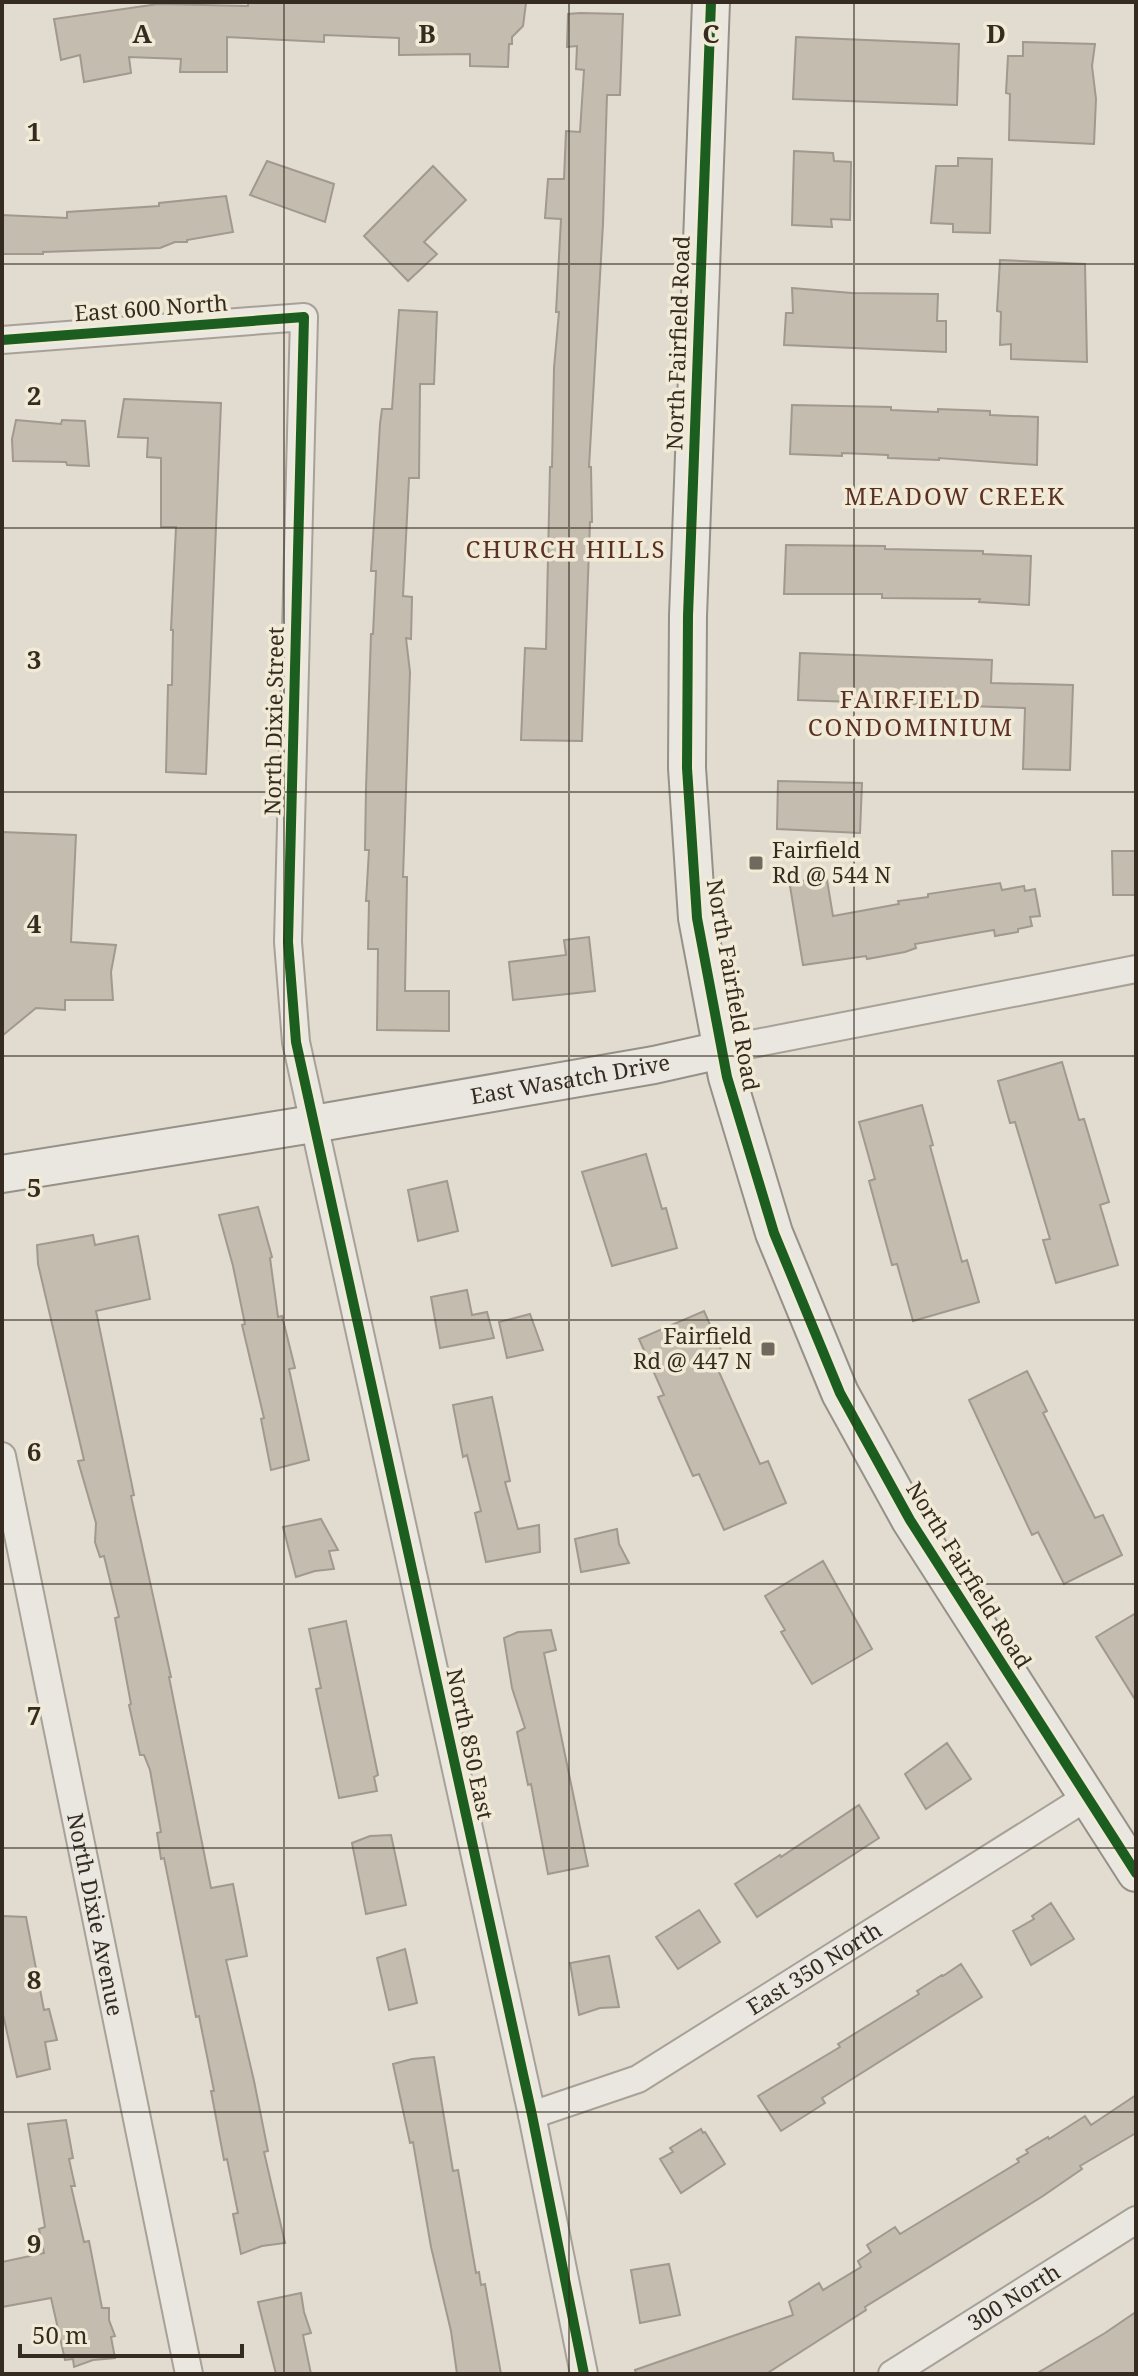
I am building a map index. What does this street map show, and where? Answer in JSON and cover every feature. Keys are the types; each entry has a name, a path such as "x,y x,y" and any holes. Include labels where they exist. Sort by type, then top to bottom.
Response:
{"main road":[{"name":"North Fairfield Road","path":"711,2 688,616 686,753 695,905 721,1050 774,1233 840,1393 910,1520 1136,1873"},
{"name":"East Wasatch Drive","path":"2,1174 313,1124 654,1065 721,1050"}],"street":[{"name":"East 600 North","path":"2,340 304,317"},
{"name":"North Dixie Street","path":"304,317 288,942 296,1042 313,1124"},
{"name":"East Wasatch Drive","path":"721,1050 1136,969"},
{"name":"North 850 East","path":"313,1124 532,2115 584,2374"},
{"name":"North Dixie Avenue","path":"2,1456 189,2374"},
{"name":"East 350 North","path":"532,2115 638,2079 1087,1797"},
{"name":"300 North","path":"892,2374 1136,2220"}],"building":[{"path":"248,2 526,3 523,26 509,44 508,67 470,66 470,54 399,55 399,38 324,35 324,42 227,37 227,72 180,72 181,59 129,57 131,73 84,82 80,55 61,60 54,19 158,4 248,6"},
{"path":"568,14 623,14 620,95 607,95 589,467 592,522 582,741 521,740 525,648 546,649 561,219 545,218 548,179 564,179 566,131 580,132 584,70 576,69 577,46 567,47"},
{"path":"796,37 959,44 957,105 793,99"},
{"path":"1023,42 1095,44 1092,66 1096,99 1094,144 1009,140 1010,94 1006,93 1008,56 1023,56"},
{"path":"794,151 833,153 834,161 851,162 850,220 831,219 832,227 792,225"},
{"path":"958,158 992,159 990,233 953,232 953,224 931,223 936,166 958,166"},
{"path":"267,161 334,184 325,222 250,195"},
{"path":"433,166 466,200 424,242 437,254 408,281 364,236"},
{"path":"226,196 233,232 175,242 160,248 2,254 2,215 67,218 67,212 159,206 159,203"},
{"path":"1000,260 1085,264 1087,362 1011,359 1011,344 1000,345 1001,312 997,311"},
{"path":"792,288 852,293 938,294 937,321 946,321 946,352 784,345 786,313 793,313"},
{"path":"399,310 437,312 434,384 420,384 419,478 409,478 403,596 412,597 411,639 406,638 410,672 403,877 407,877 405,991 449,991 449,1031 377,1030 378,949 368,949 366,789 376,571 371,571 380,424 382,409 392,409"},
{"path":"124,399 221,403 206,774 166,772 168,685 172,685 176,527 161,527 161,458 147,457 148,438 118,437"},
{"path":"792,405 891,407 891,410 938,412 938,409 990,411 990,415 1038,417 1037,465 888,458 888,455 790,454"},
{"path":"16,420 61,424 62,420 85,421 89,466 67,465 66,462 13,461 12,439"},
{"path":"786,545 885,546 885,549 983,551 983,554 1031,556 1029,605 979,602 980,599 882,598 882,594 784,594"},
{"path":"800,653 992,660 991,683 1073,685 1070,770 1023,769 1025,708 798,700"},
{"path":"778,781 862,783 860,833 777,829"},
{"path":"2,832 76,835 71,942 116,945 111,972 113,1000 65,1000 65,1010 36,1008 2,1036"},
{"path":"1112,851 1136,851 1136,895 1113,895"},
{"path":"823,877 827,880 833,916 899,904 898,901 928,897 928,894 1000,883 1002,890 1024,886 1025,891 1035,889 1040,916 1030,917 1032,926 1018,929 1018,932 995,936 994,930 915,944 916,948 905,952 867,959 866,956 803,965 790,886"},
{"path":"589,937 595,991 513,1000 509,962 566,955 564,940"},
{"path":"1062,1062 1079,1120 1084,1119 1109,1202 1100,1205 1118,1265 1056,1283 1043,1240 1050,1239 1015,1122 1010,1123 998,1081"},
{"path":"922,1105 962,1262 967,1260 979,1302 913,1321 897,1264 892,1265 869,1181 875,1179 859,1122"},
{"path":"646,1154 677,1248 612,1266 582,1172"},
{"path":"447,1181 458,1231 418,1241 408,1190"},
{"path":"258,1207 272,1257 278,1317 282,1316 295,1368 289,1369 309,1460 271,1470 261,1419 264,1418 242,1325 245,1324 219,1215"},
{"path":"93,1235 95,1245 138,1236 150,1299 96,1311 211,1888 233,1884 247,1956 226,1960 254,2081 268,2151 264,2152 285,2243 262,2246 241,2254 233,2214 238,2213 227,2159 224,2160 199,2016 196,2017 164,1858 161,1859 157,1833 161,1832 150,1770 144,1755 140,1755 129,1705 115,1618 119,1617 104,1556 100,1557 95,1542 96,1523 78,1461 84,1460 38,1264 37,1245"},
{"path":"467,1290 472,1315 487,1312 494,1338 440,1348 431,1297"},
{"path":"704,1311 721,1350 711,1354 760,1464 768,1461 786,1503 724,1530 699,1474 693,1476 658,1397 664,1395 639,1339"},
{"path":"530,1314 543,1350 507,1358 499,1322"},
{"path":"1027,1371 1047,1411 1043,1413 1095,1518 1103,1515 1122,1555 1064,1584 1038,1532 1032,1535 969,1400"},
{"path":"492,1397 510,1481 505,1482 518,1529 539,1525 540,1552 486,1562 475,1513 481,1511 467,1455 463,1457 453,1405"},
{"path":"321,1519 338,1550 329,1551 334,1569 296,1577 283,1527"},
{"path":"617,1529 619,1544 629,1563 581,1572 575,1539"},
{"path":"823,1561 872,1649 812,1684 781,1632 785,1630 765,1596"},
{"path":"1136,1613 1136,1701 1096,1637"},
{"path":"346,1621 378,1775 374,1777 377,1791 339,1798 316,1689 321,1688 309,1629"},
{"path":"551,1630 556,1650 544,1653 588,1866 548,1874 531,1784 528,1785 517,1732 525,1728 512,1688 504,1638 518,1632"},
{"path":"947,1743 971,1779 926,1809 905,1774"},
{"path":"859,1805 879,1838 757,1917 735,1884"},
{"path":"391,1835 406,1905 366,1914 352,1843 370,1836"},
{"path":"1051,1903 1074,1939 1031,1965 1013,1931 1034,1919 1032,1916"},
{"path":"699,1910 720,1942 678,1969 656,1937"},
{"path":"2,1916 26,1917 44,2010 49,2009 57,2040 45,2042 50,2069 17,2077 2,2010"},
{"path":"405,1949 417,2003 389,2010 377,1958"},
{"path":"609,1956 619,2007 600,2008 579,2015 570,1963"},
{"path":"961,1964 982,1997 822,2098 825,2103 781,2131 758,2096 840,2047 838,2044"},
{"path":"434,2057 453,2171 458,2170 476,2273 479,2272 481,2285 485,2284 501,2374 457,2374 413,2142 410,2143 393,2064"},
{"path":"1136,2095 1136,2133 1080,2166 1082,2169 1043,2196 865,2307 866,2310 766,2374 636,2374 635,2370 793,2315 789,2302 819,2283 823,2290 861,2267 858,2261 871,2252 867,2245 895,2227 900,2234 1019,2162 1017,2159 1028,2153 1026,2150 1048,2137 1085,2116 1091,2125"},
{"path":"66,2120 73,2158 69,2159 75,2186 71,2186 84,2242 89,2241 102,2308 109,2308 109,2320 115,2336 111,2337 115,2358 93,2360 74,2367 73,2359 65,2360 51,2298 2,2307 2,2262 44,2253 39,2229 45,2227 28,2124"},
{"path":"701,2129 725,2164 681,2193 660,2159 673,2152 670,2148"},
{"path":"669,2264 680,2315 640,2323 631,2270"},
{"path":"301,2293 311,2333 303,2335 311,2374 276,2374 258,2302"},
{"path":"1136,2312 1136,2374 1036,2374 1105,2333"}],"cycle path":[{"path":"711,2 688,616 687,768 697,918 727,1077 774,1233 840,1393 910,1520 1136,1873"},
{"path":"2,340 304,317 288,942 296,1042 532,2115 584,2374"}],"place":[{"name":"Fairfield Rd @ 544 N","path":"756,863"},
{"name":"Fairfield Rd @ 447 N","path":"768,1349"}],"district":[{"name":"MEADOW CREEK","path":"955,497"},
{"name":"CHURCH HILLS","path":"566,550"},
{"name":"FAIRFIELD CONDOMINIUM","path":"911,714"}]}
